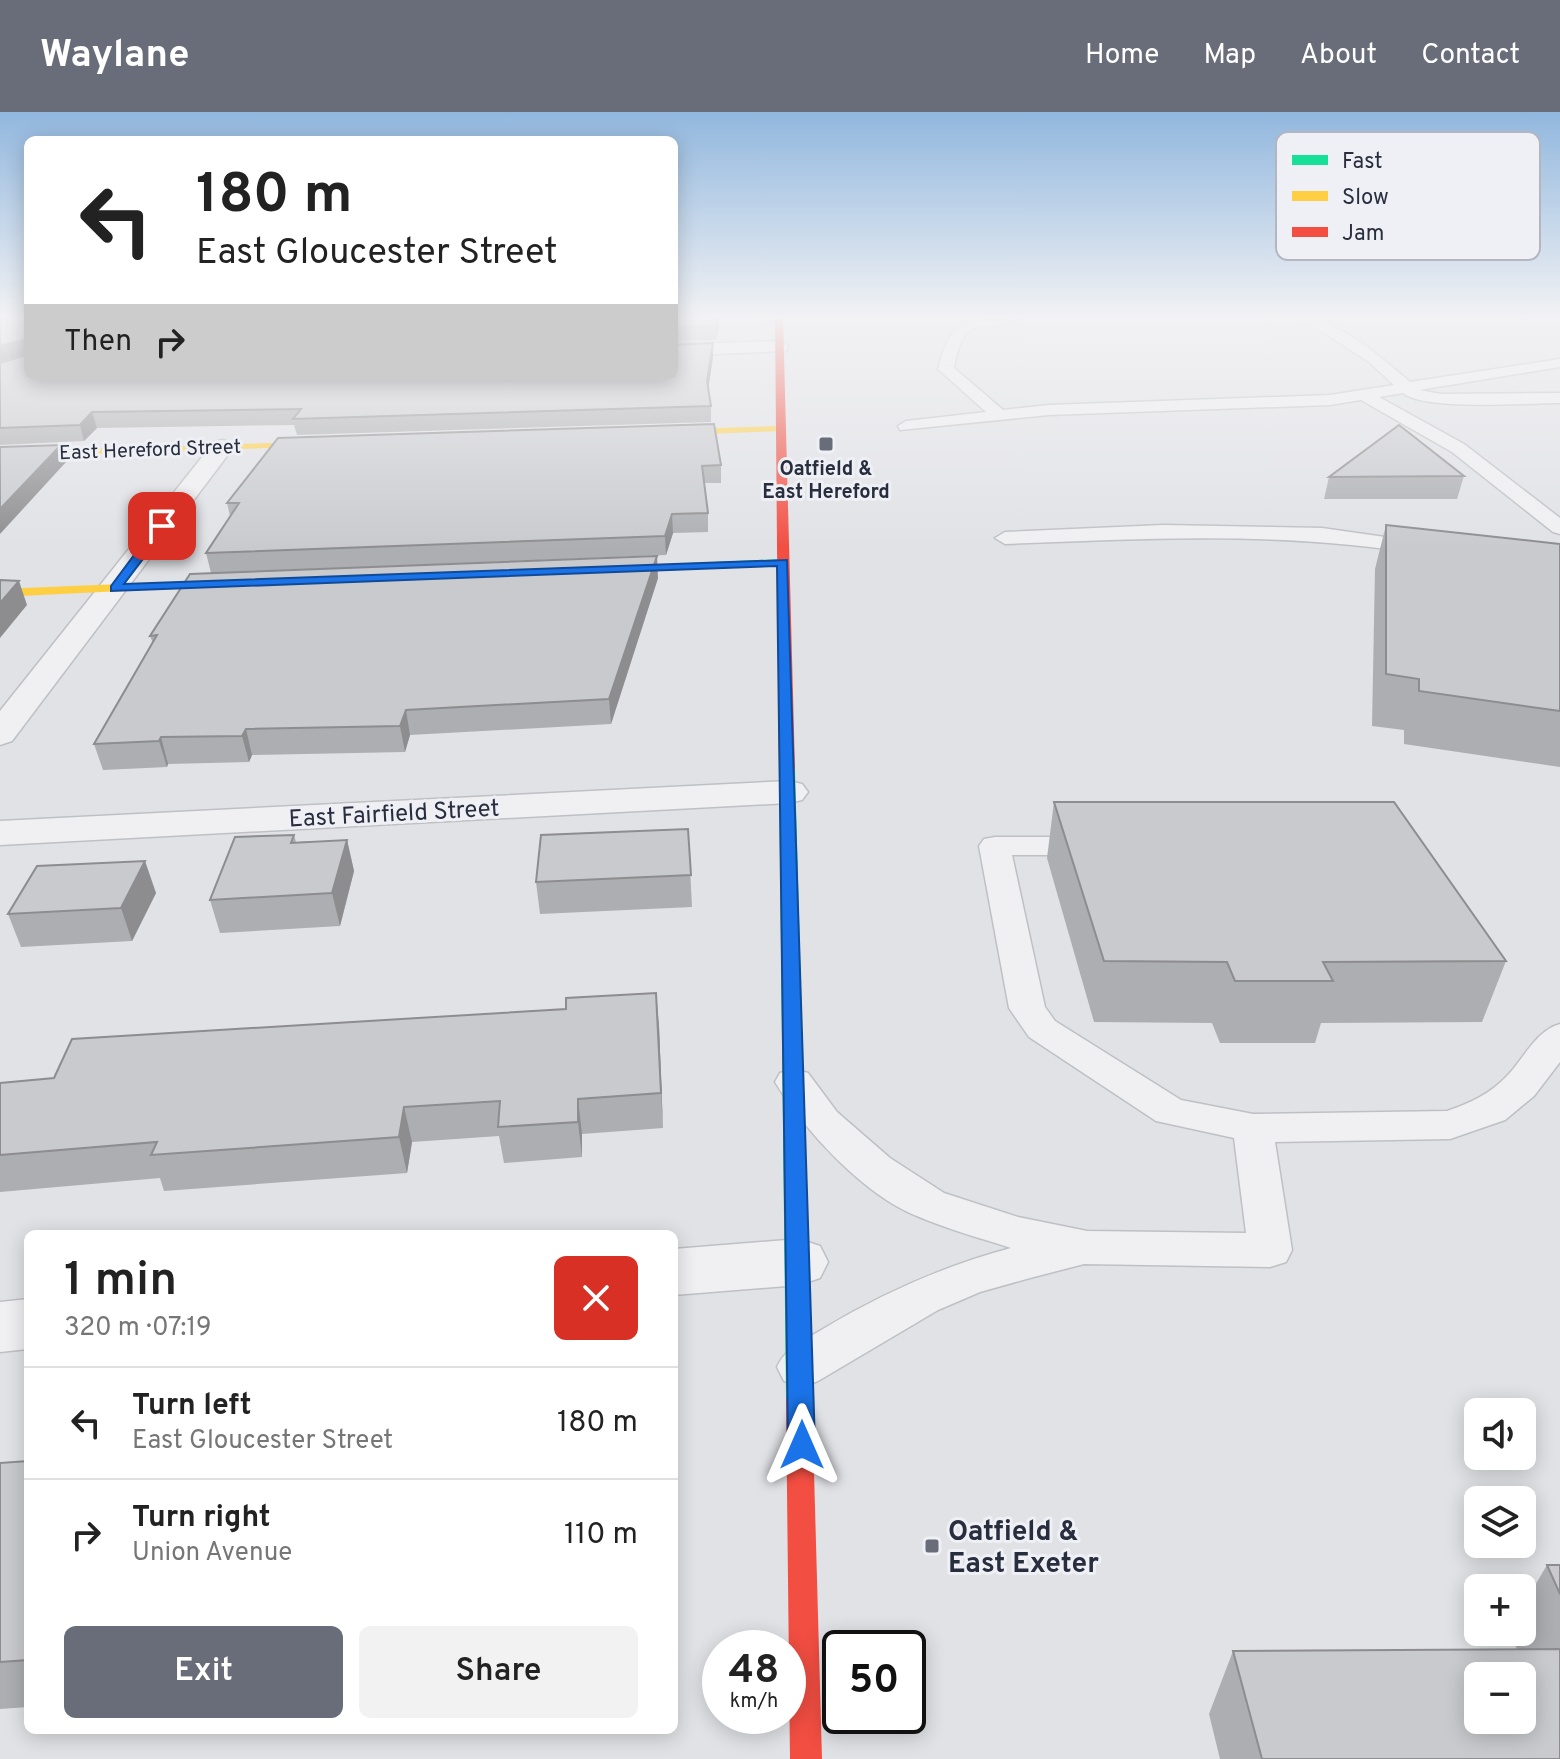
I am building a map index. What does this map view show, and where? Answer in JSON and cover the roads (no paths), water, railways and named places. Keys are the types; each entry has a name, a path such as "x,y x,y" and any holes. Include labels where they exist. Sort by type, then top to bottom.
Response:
{"main road":[{"path":"780,395 799,1262 806,1759"},
{"path":"631,434 780,429"},
{"name":"East Hereford Street","path":"0,454 348,443"},
{"path":"573,571 783,562"},
{"path":"0,593 257,583"}],"street":[{"path":"0,734 222,447"},
{"name":"East Fairfield Street","path":"0,833 789,792"},
{"path":"678,1272 799,1262"},
{"path":"0,1327 24,1324"}],"lane":[{"path":"976,395 999,415"},
{"path":"906,426 999,415 1330,400 1364,395 1458,448 1560,528"},
{"path":"1415,395 1441,399 1560,398"},
{"path":"1005,538 1228,530 1301,532 1384,540 1445,553"},
{"path":"1132,846 995,846 1027,1008 1042,1029 1170,1111 1253,1128 1450,1125 1491,1110 1520,1087 1560,1036"},
{"path":"794,1082 823,1122 875,1169 929,1204 1017,1233 1087,1248 1270,1250 1253,1128"},
{"path":"801,1367 900,1307 938,1290 1003,1266 1087,1248"}],"place":[{"name":"Oatfield & East Hereford","path":"826,444"},
{"name":"Oatfield & East Exeter","path":"932,1546"}]}
